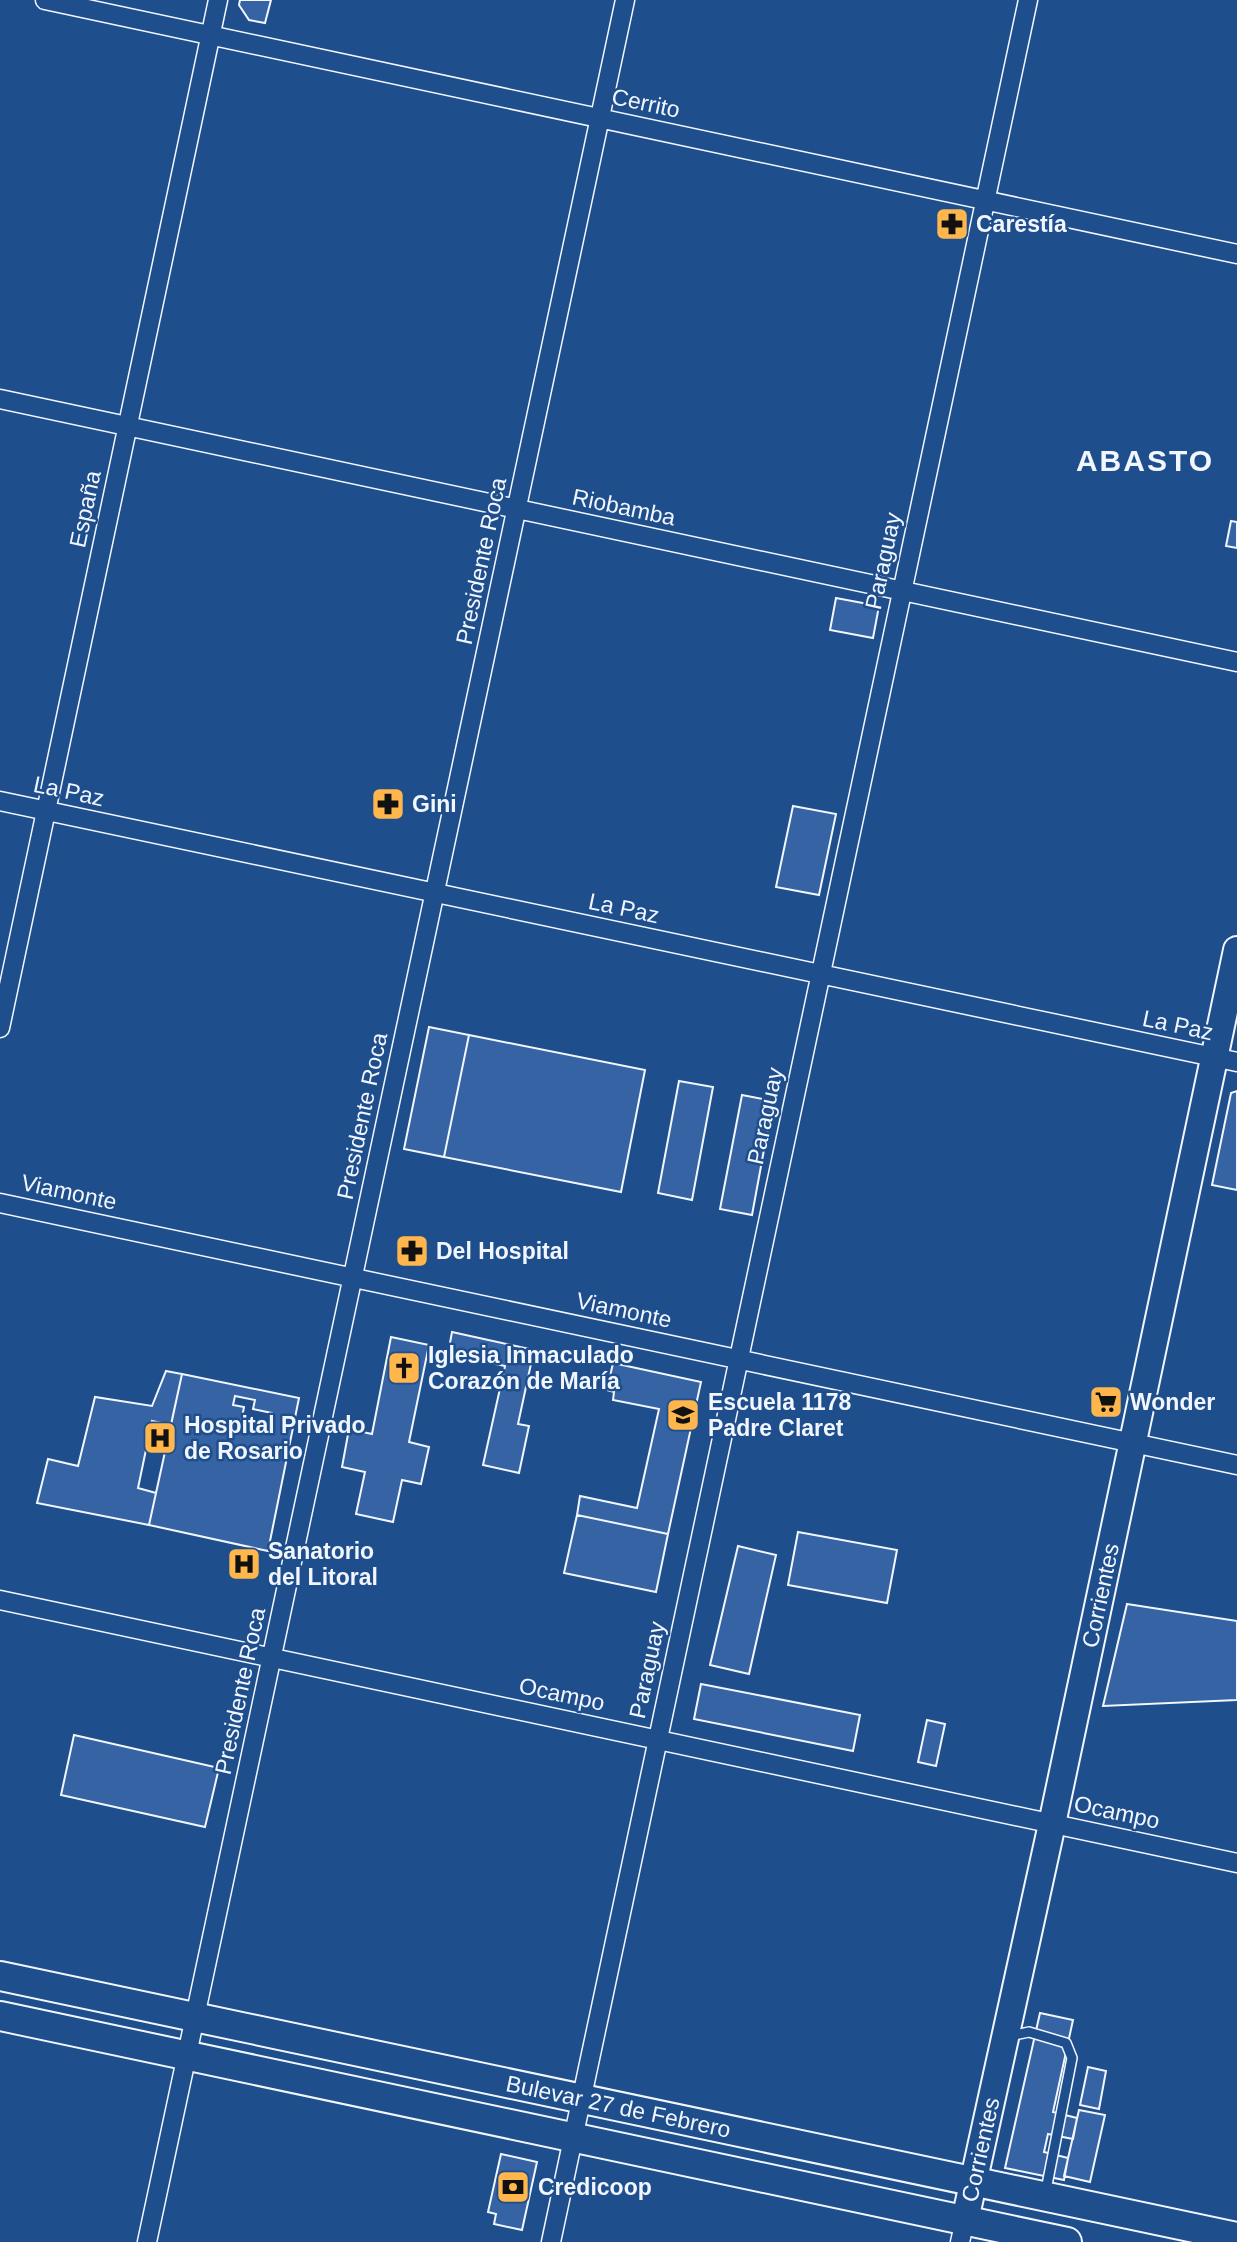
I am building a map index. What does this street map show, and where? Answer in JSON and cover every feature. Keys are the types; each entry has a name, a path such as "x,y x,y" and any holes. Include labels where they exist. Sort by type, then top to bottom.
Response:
{"main road":[{"name":"Corrientes","path":"963,2231 1052,1824 1131,1442 1226,1060 1237,950"},
{"name":"Bulevar 27 de Febrero","path":"0,1976 1237,2237"},
{"name":"Bulevar 27 de Febrero","path":"0,2016 574,2137 963,2231 1068,2242"}],"street":[{"name":"Cerrito","path":"45,0 1237,254"},
{"name":"España","path":"0,1028 218,0"},
{"name":"Presidente Roca","path":"147,2242 625,0"},
{"name":"Paraguay","path":"551,2242 1028,0"},
{"name":"Riobamba","path":"0,399 1237,662"},
{"name":"La Paz","path":"0,801 1226,1060"},
{"name":"Viamonte","path":"0,1203 1237,1465"},
{"name":"Ocampo","path":"0,1600 1237,1863"}],"lane":[{"path":"1004,2037 1029,2032 1066,2043 1072,2058 1044,2196"}],"building":[{"path":"240,0 271,0 265,23 249,20 239,5"},
{"path":"1231,521 1237,522 1237,548 1226,546"},
{"path":"836,598 879,606 873,638 830,630"},
{"path":"793,806 836,814 819,895 776,887"},
{"path":"429,1027 469,1035 444,1157 404,1149"},
{"path":"469,1035 645,1070 621,1192 444,1157"},
{"path":"679,1081 713,1087 692,1200 658,1193"},
{"path":"1237,1091 1237,1190 1212,1185 1231,1093"},
{"path":"742,1095 773,1101 752,1215 720,1209"},
{"path":"452,1332 534,1350 518,1424 529,1426 519,1473 483,1465 505,1366 448,1354"},
{"path":"391,1337 429,1345 409,1442 429,1447 421,1484 402,1480 393,1522 356,1514 365,1472 342,1467 349,1429 372,1434"},
{"path":"613,1363 701,1382 668,1534 577,1515 580,1496 637,1508 659,1409 613,1400 614,1392 607,1390"},
{"path":"166,1371 182,1374 171,1425 152,1421 138,1488 156,1493 149,1525 37,1503 48,1459 78,1466 95,1397 152,1406"},
{"path":"182,1374 299,1398 268,1551 149,1525","holes":["235,1396 255,1400 253,1409 272,1413 269,1428 241,1423 244,1407 233,1405"]},
{"path":"577,1515 668,1534 656,1592 564,1573"},
{"path":"798,1532 897,1550 887,1603 788,1585"},
{"path":"738,1546 776,1555 749,1674 710,1665"},
{"path":"1127,1604 1237,1621 1237,1700 1103,1706"},
{"path":"701,1684 860,1715 853,1751 694,1719"},
{"path":"927,1720 945,1724 936,1766 918,1762"},
{"path":"74,1735 219,1768 205,1827 61,1795"},
{"path":"1040,2013 1073,2020 1053,2112 1077,2118 1073,2139 1048,2134 1044,2152 1068,2158 1064,2180 1005,2168"},
{"path":"1088,2067 1106,2071 1099,2109 1080,2105"},
{"path":"1079,2110 1105,2115 1090,2182 1064,2176"},
{"name":"Credicoop","path":"501,2154 537,2162 522,2230 494,2224 496,2214 488,2212"}],"place":[{"name":"Carestía","path":"952,224"},
{"name":"Gini","path":"388,804"},
{"name":"Del Hospital","path":"412,1251"},
{"name":"Iglesia Inmaculado Corazón de María","path":"404,1368"},
{"name":"Wonder","path":"1106,1402"},
{"name":"Escuela 1178 Padre Claret","path":"683,1415"},
{"name":"Hospital Privado de Rosario","path":"160,1438"},
{"name":"Sanatorio del Litoral","path":"244,1564"},
{"name":"Credicoop","path":"513,2187"}],"district":[{"name":"ABASTO","path":"1145,460"}]}
